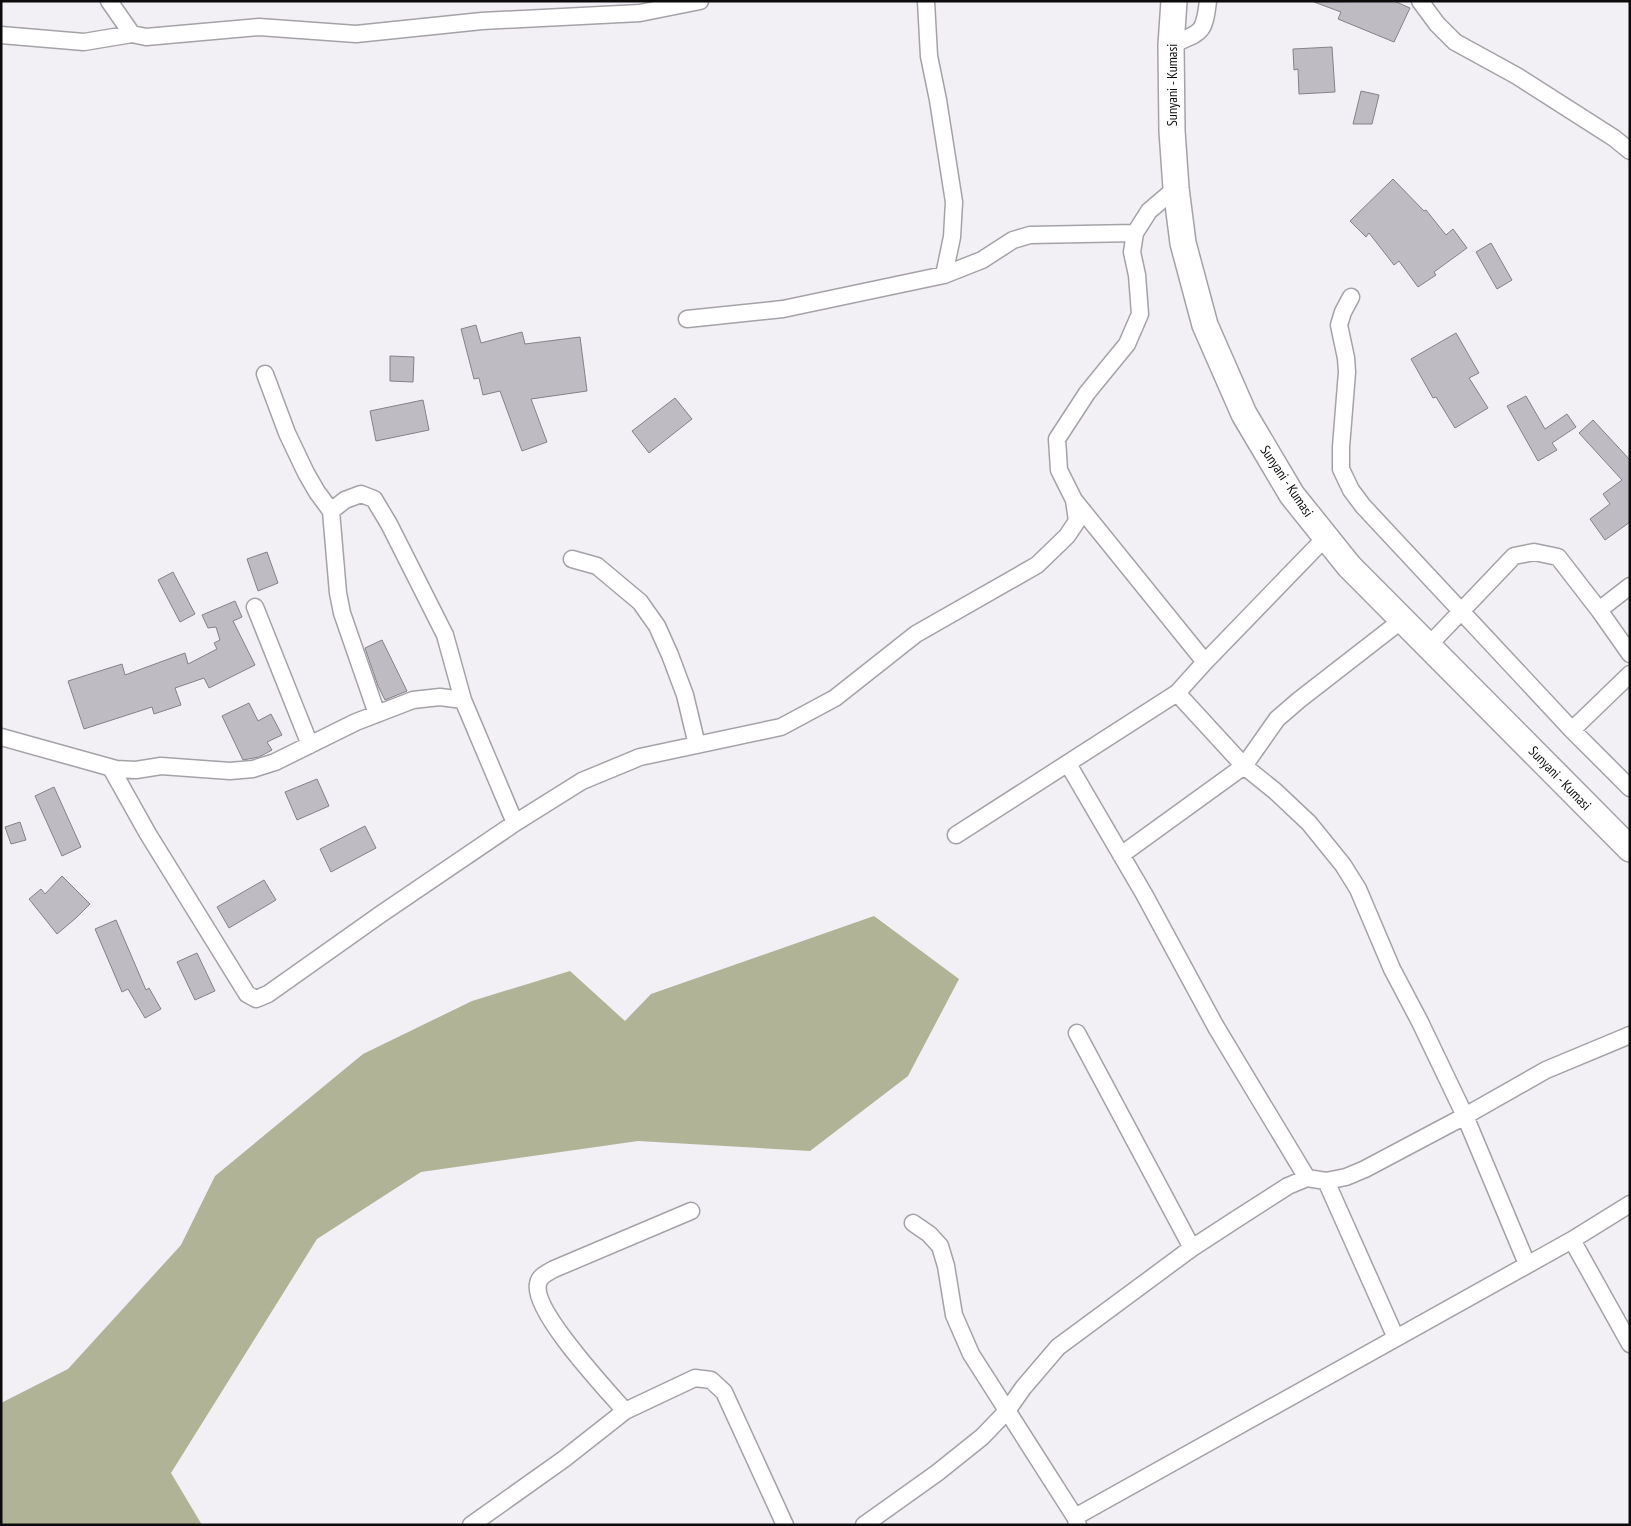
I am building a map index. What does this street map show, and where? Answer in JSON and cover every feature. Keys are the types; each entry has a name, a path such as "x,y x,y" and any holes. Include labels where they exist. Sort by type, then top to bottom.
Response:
{"main road":[{"name":"Sunyani - Kumasi","path":"1174,1 1171,44 1172,132 1183,244 1204,325 1244,414 1292,495 1349,566 1630,849"}],"street":[{"path":"109,1 132,34"},
{"path":"1,35 84,42 132,34 146,38 259,27 356,34 482,21 640,13 700,1"},
{"path":"926,1 928,56 938,100 954,202 952,237 944,275"},
{"path":"1171,44 1195,35 1202,29 1206,23 1208,1"},
{"path":"1420,1 1437,24 1455,42 1517,76 1614,138 1630,151"},
{"path":"1176,188 1149,210 1135,233 1132,252 1137,275 1140,314 1127,344 1087,393 1057,440 1059,470 1074,500 1205,662"},
{"path":"687,319 784,309 944,275 982,260 1013,240 1030,235 1135,233"},
{"path":"1351,297 1339,325 1347,372 1341,469 1351,490 1363,506 1572,730 1630,788"},
{"path":"265,374 287,433 306,473 331,511 338,593 342,613 377,714"},
{"path":"331,511 345,500 361,494 374,499 390,524 445,635 463,700 516,823"},
{"path":"111,768 148,834 247,994 256,999 268,994 381,914 582,781 640,757 780,727 835,698 916,634 1037,565 1068,536 1077,521 1074,500"},
{"path":"956,835 1177,693 1326,537"},
{"path":"1429,645 1514,556 1534,552 1558,557 1600,610 1630,654"},
{"path":"572,558 597,566 640,602 657,626 685,695 697,746"},
{"path":"1600,610 1630,586"},
{"path":"255,607 310,745"},
{"path":"1121,855 1244,766 1277,719 1402,620"},
{"path":"1572,730 1630,674"},
{"path":"1177,693 1244,766 1275,791 1309,823 1343,865 1358,889 1392,968 1465,1116 1527,1264"},
{"path":"1,737 111,768 136,770 161,766 230,771 252,769 274,762 377,714 413,700 440,696 463,700"},
{"path":"1068,764 1144,894 1216,1027 1307,1178"},
{"path":"1078,1033 1192,1248"},
{"path":"864,1525 937,1473 982,1437 1007,1411 1022,1388 1058,1347 1192,1248 1288,1186 1307,1178 1326,1181 1346,1177 1365,1170 1546,1070 1630,1035"},
{"path":"1326,1181 1396,1338"},
{"path":"913,1223 940,1246 946,1266 954,1316 971,1354 1076,1521 1572,1240 1630,1204"},
{"path":"625,1411 575,1355 549,1316 537,1286 541,1276 554,1268 691,1211"},
{"path":"1572,1240 1630,1344"},
{"path":"471,1525 564,1459 625,1411 695,1378 711,1380 724,1392 785,1525"}],"green space":[{"path":"874,916 959,979 908,1076 810,1151 638,1141 421,1172 317,1239 171,1473 202,1525 1,1525 1,1403 68,1369 181,1245 215,1176 363,1054 472,1001 570,971 625,1021 651,994"}],"building":[{"path":"1394,1 1410,8 1394,42 1338,19 1341,12 1314,2"},
{"path":"1332,47 1335,92 1299,94 1298,69 1294,70 1293,49"},
{"path":"1361,91 1379,95 1372,124 1353,124"},
{"path":"1393,179 1424,211 1426,210 1446,235 1453,229 1467,248 1434,272 1436,275 1418,287 1399,261 1394,265 1369,233 1366,237 1350,221"},
{"path":"1491,243 1512,280 1497,289 1476,252"},
{"path":"476,325 481,343 522,332 525,344 580,337 587,391 531,399 547,442 522,451 500,391 483,395 479,378 474,379 461,329"},
{"path":"1456,333 1479,373 1469,378 1488,408 1455,428 1436,397 1433,398 1411,359"},
{"path":"390,356 414,357 413,382 390,381"},
{"path":"1526,396 1545,429 1567,414 1576,427 1552,443 1557,450 1538,461 1507,406"},
{"path":"675,398 692,419 649,453 632,431"},
{"path":"423,400 429,430 376,441 370,411"},
{"path":"1593,420 1630,460 1630,522 1605,540 1590,519 1610,504 1603,494 1622,480 1579,433"},
{"path":"267,552 278,583 258,591 247,559"},
{"path":"173,572 195,614 180,622 158,580"},
{"path":"235,601 242,617 233,621 255,665 209,688 204,678 175,688 181,705 154,714 152,707 84,729 68,681 122,664 125,675 185,653 188,664 217,649 214,643 220,640 216,627 208,628 202,615"},
{"path":"382,640 407,691 385,700 378,686 365,648"},
{"path":"249,703 258,721 271,714 282,735 267,742 272,750 259,757 243,760 222,716"},
{"path":"317,779 329,806 297,820 285,792"},
{"path":"54,787 81,847 62,856 35,796"},
{"path":"20,822 26,840 11,844 5,827"},
{"path":"365,826 376,848 331,872 320,849"},
{"path":"62,876 90,904 57,934 29,899 41,889 45,894"},
{"path":"264,880 276,900 229,928 217,907"},
{"path":"116,920 146,990 149,988 161,1009 145,1018 128,989 122,992 95,929"},
{"path":"197,953 215,991 195,1000 177,962"}]}
